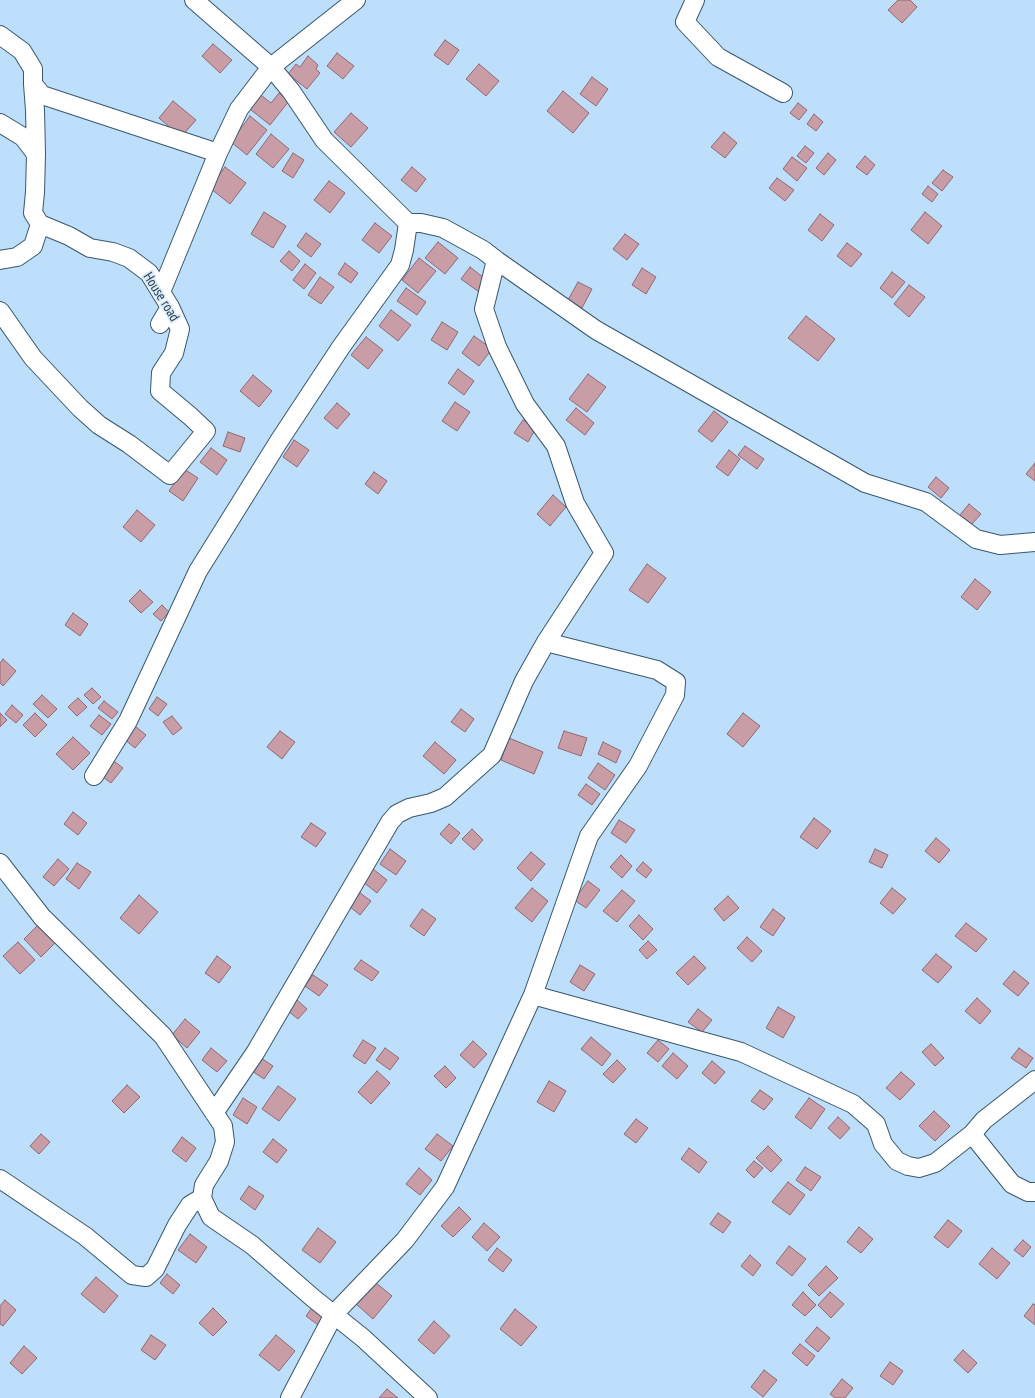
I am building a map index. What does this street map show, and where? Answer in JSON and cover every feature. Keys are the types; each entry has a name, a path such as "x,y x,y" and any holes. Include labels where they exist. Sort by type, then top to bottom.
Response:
{"street":[{"path":"194,0 272,67 291,91 324,140 408,223 421,223 443,228 483,250 596,330 865,483 926,502 976,539 1000,545 1035,542"},
{"path":"160,324 166,299 218,153 239,109 272,67 356,0"},
{"path":"695,0 685,22 718,57 783,93"},
{"path":"0,35 22,51 33,69 36,154 36,192 33,213 40,224 33,246 17,257 0,260"},
{"path":"33,84 42,95 52,99 218,153"},
{"path":"0,123 23,137 36,154"},
{"path":"94,776 128,721 198,571 279,441 341,347 400,265 408,223"},
{"name":"House road","path":"0,311 33,358 80,408 99,425 129,444 170,475 206,431 160,391 161,373 174,353 180,329 166,299 149,273 129,258 113,252 90,248 69,236 40,224"},
{"path":"214,1113 255,1053 390,822 397,814 409,808 431,803 445,797 492,755 524,681 546,642 604,553 575,503 556,446 525,404 497,348 484,309 496,260"},
{"path":"290,1398 334,1314 405,1240 445,1187 532,995 589,836 638,766 675,696 676,682 657,670 546,642"},
{"path":"0,863 42,917 163,1036 222,1126 225,1142 219,1161 204,1185 202,1198 212,1217 252,1245 313,1298 363,1338 428,1398"},
{"path":"532,995 741,1052 853,1104 876,1124 883,1144 897,1161 908,1166 919,1168 935,1163 972,1134 984,1120 1035,1080"},
{"path":"972,1134 1012,1184 1028,1192 1035,1192"},
{"path":"0,1179 85,1236 132,1275 146,1277 154,1269 177,1225 190,1205 202,1198"}],"building":[{"path":"898,0 910,0 917,7 902,23 888,10"},
{"path":"445,40 459,50 448,65 434,55"},
{"path":"213,44 232,60 220,73 202,56"},
{"path":"337,53 354,66 343,79 327,66"},
{"path":"308,56 318,65 316,69 320,73 307,89 288,74 296,64 300,67"},
{"path":"479,64 499,81 486,96 466,79"},
{"path":"592,77 608,89 596,106 580,94"},
{"path":"563,91 589,113 573,133 547,111"},
{"path":"257,92 271,103 279,93 289,101 270,125 246,106"},
{"path":"173,101 196,120 181,137 159,118"},
{"path":"798,103 807,110 799,120 790,113"},
{"path":"351,113 368,128 351,147 334,132"},
{"path":"814,114 823,122 816,131 807,124"},
{"path":"250,116 267,130 247,155 231,142"},
{"path":"724,132 737,143 725,158 711,147"},
{"path":"271,134 289,149 273,168 256,154"},
{"path":"805,146 814,153 806,163 797,156"},
{"path":"293,153 304,160 293,178 282,171"},
{"path":"828,153 836,160 824,175 816,168"},
{"path":"865,156 875,165 867,175 856,167"},
{"path":"792,157 807,168 797,181 783,169"},
{"path":"225,167 246,183 230,204 210,188"},
{"path":"412,167 426,179 416,192 401,180"},
{"path":"943,170 953,177 942,191 932,183"},
{"path":"777,178 794,190 785,201 769,188"},
{"path":"329,181 345,193 330,213 314,200"},
{"path":"928,186 938,194 932,202 922,194"},
{"path":"264,212 286,226 273,248 251,234"},
{"path":"925,212 942,226 928,244 911,230"},
{"path":"820,214 834,225 822,241 808,230"},
{"path":"375,223 392,236 379,253 362,240"},
{"path":"306,233 321,244 311,257 297,246"},
{"path":"625,234 639,244 627,260 613,249"},
{"path":"438,242 458,258 445,274 425,258"},
{"path":"847,243 862,254 851,267 837,256"},
{"path":"289,251 300,261 292,271 280,261"},
{"path":"419,258 436,271 418,293 402,280"},
{"path":"345,263 358,273 351,283 338,274"},
{"path":"305,264 316,273 304,289 293,280"},
{"path":"470,267 488,281 479,292 461,279"},
{"path":"642,268 656,277 646,294 632,285"},
{"path":"892,272 905,282 892,298 880,288"},
{"path":"320,277 334,287 321,304 308,295"},
{"path":"578,282 592,289 582,308 568,300"},
{"path":"909,285 925,297 909,317 894,304"},
{"path":"406,288 426,302 417,315 397,301"},
{"path":"391,310 411,325 398,341 379,326"},
{"path":"806,316 835,339 818,361 788,338"},
{"path":"442,322 458,332 447,350 431,340"},
{"path":"474,336 492,349 479,366 462,353"},
{"path":"366,337 383,350 368,369 351,355"},
{"path":"458,369 474,381 464,395 448,383"},
{"path":"588,374 606,387 587,412 569,399"},
{"path":"253,375 272,391 259,407 240,391"},
{"path":"455,402 470,412 457,431 442,421"},
{"path":"337,403 350,414 337,429 324,418"},
{"path":"576,408 594,423 585,435 566,420"},
{"path":"714,411 728,422 712,442 698,431"},
{"path":"523,420 536,428 528,442 514,433"},
{"path":"228,432 245,438 240,452 223,446"},
{"path":"294,440 309,450 297,467 283,457"},
{"path":"745,446 764,459 757,469 738,455"},
{"path":"211,448 227,460 217,475 200,462"},
{"path":"729,450 740,459 728,476 716,467"},
{"path":"1035,463 1035,481 1026,474"},
{"path":"184,469 198,478 183,501 169,491"},
{"path":"374,472 387,481 378,494 365,484"},
{"path":"936,477 949,488 941,498 928,487"},
{"path":"553,495 566,507 550,526 537,514"},
{"path":"969,504 981,514 971,525 959,516"},
{"path":"137,510 155,525 141,542 123,527"},
{"path":"647,564 666,578 648,603 629,590"},
{"path":"975,579 991,592 977,610 961,597"},
{"path":"140,590 153,602 141,613 129,601"},
{"path":"162,605 169,612 161,621 153,614"},
{"path":"73,613 88,624 80,636 65,625"},
{"path":"3,659 16,671 3,686 0,683 0,663"},
{"path":"92,688 101,697 93,704 84,695"},
{"path":"42,695 57,709 48,718 33,704"},
{"path":"157,697 167,704 158,716 149,709"},
{"path":"78,698 87,707 77,716 68,707"},
{"path":"104,701 118,712 112,719 98,708"},
{"path":"12,705 23,715 16,723 5,714"},
{"path":"461,709 474,719 465,732 451,722"},
{"path":"0,713 7,720 0,727"},
{"path":"35,713 47,725 35,737 23,725"},
{"path":"743,713 760,726 743,747 727,734"},
{"path":"99,715 111,724 102,735 90,726"},
{"path":"172,716 182,728 173,735 163,722"},
{"path":"135,726 146,735 135,748 124,739"},
{"path":"280,731 295,742 282,759 267,747"},
{"path":"564,731 587,738 581,756 558,748"},
{"path":"73,737 90,753 73,770 56,754"},
{"path":"509,738 543,752 534,774 501,760"},
{"path":"435,742 456,760 444,774 423,756"},
{"path":"603,742 621,751 616,763 598,754"},
{"path":"111,759 123,768 111,783 99,774"},
{"path":"598,763 615,775 605,790 588,778"},
{"path":"586,784 600,794 592,805 578,795"},
{"path":"73,812 87,823 78,835 64,824"},
{"path":"814,818 831,831 817,849 800,837"},
{"path":"619,820 635,830 626,843 611,833"},
{"path":"311,823 326,833 316,847 301,837"},
{"path":"449,824 460,833 451,844 440,834"},
{"path":"472,829 483,840 474,850 462,839"},
{"path":"936,838 950,850 939,863 925,851"},
{"path":"390,849 406,861 396,875 380,864"},
{"path":"875,849 888,855 882,868 869,862"},
{"path":"531,852 545,864 531,881 517,868"},
{"path":"621,855 632,866 622,878 610,867"},
{"path":"58,859 69,869 54,886 43,877"},
{"path":"643,862 652,870 646,878 636,870"},
{"path":"77,863 91,872 79,889 66,879"},
{"path":"373,869 387,880 377,893 363,882"},
{"path":"588,881 600,890 586,908 574,900"},
{"path":"532,888 548,901 532,922 515,908"},
{"path":"892,888 906,899 893,914 880,903"},
{"path":"622,890 635,901 617,922 603,911"},
{"path":"360,893 371,901 360,915 349,906"},
{"path":"139,895 158,912 139,934 120,918"},
{"path":"728,896 739,908 724,921 714,909"},
{"path":"422,909 436,919 424,936 410,926"},
{"path":"773,909 785,918 773,936 760,927"},
{"path":"639,915 653,929 643,940 629,926"},
{"path":"40,923 57,941 41,957 24,939"},
{"path":"966,923 987,939 976,952 955,936"},
{"path":"747,937 762,951 752,962 737,948"},
{"path":"648,941 657,950 647,959 639,950"},
{"path":"18,942 35,960 20,974 3,956"},
{"path":"936,954 952,967 938,983 922,970"},
{"path":"217,956 231,967 219,983 205,973"},
{"path":"694,956 706,968 688,985 676,973"},
{"path":"361,960 379,972 372,981 354,969"},
{"path":"580,965 595,974 584,991 570,982"},
{"path":"1014,971 1029,983 1018,996 1003,984"},
{"path":"313,975 328,985 319,996 305,986"},
{"path":"977,998 991,1011 980,1024 965,1011"},
{"path":"296,999 307,1009 298,1019 287,1010"},
{"path":"778,1007 795,1017 783,1038 766,1028"},
{"path":"698,1009 712,1020 702,1032 688,1022"},
{"path":"185,1019 200,1032 187,1048 172,1035"},
{"path":"591,1037 611,1054 602,1066 581,1049"},
{"path":"363,1040 376,1048 365,1064 353,1056"},
{"path":"658,1040 669,1049 658,1062 647,1053"},
{"path":"473,1041 487,1054 474,1068 460,1055"},
{"path":"931,1044 944,1058 935,1066 922,1052"},
{"path":"211,1048 227,1061 217,1072 202,1060"},
{"path":"385,1048 399,1058 390,1070 376,1060"},
{"path":"1019,1048 1033,1058 1026,1068 1011,1058"},
{"path":"673,1053 688,1066 677,1079 662,1066"},
{"path":"258,1056 273,1066 264,1079 249,1069"},
{"path":"617,1060 626,1069 613,1083 603,1074"},
{"path":"712,1061 725,1072 715,1084 702,1073"},
{"path":"445,1066 456,1078 446,1088 434,1076"},
{"path":"377,1071 390,1083 371,1104 358,1092"},
{"path":"901,1072 915,1084 900,1100 886,1088"},
{"path":"549,1081 566,1091 554,1112 537,1102"},
{"path":"127,1085 140,1097 124,1113 112,1101"},
{"path":"278,1086 296,1099 279,1121 262,1109"},
{"path":"760,1090 773,1099 764,1110 751,1101"},
{"path":"243,1098 257,1107 247,1124 233,1115"},
{"path":"809,1098 825,1109 811,1129 795,1117"},
{"path":"934,1111 950,1126 935,1141 919,1126"},
{"path":"838,1117 850,1128 840,1139 828,1128"},
{"path":"636,1119 648,1128 636,1143 624,1134"},
{"path":"41,1134 50,1142 39,1154 30,1146"},
{"path":"437,1134 453,1146 441,1161 425,1149"},
{"path":"182,1137 196,1148 186,1162 172,1151"},
{"path":"273,1139 287,1150 277,1163 263,1152"},
{"path":"768,1146 782,1160 771,1172 756,1158"},
{"path":"689,1148 707,1162 699,1173 681,1159"},
{"path":"754,1161 763,1168 754,1178 746,1170"},
{"path":"805,1167 821,1177 811,1191 796,1180"},
{"path":"419,1168 432,1180 420,1195 406,1184"},
{"path":"788,1182 805,1195 790,1215 772,1202"},
{"path":"249,1186 264,1196 255,1210 240,1199"},
{"path":"459,1207 471,1219 453,1237 441,1226"},
{"path":"718,1213 731,1222 723,1233 710,1224"},
{"path":"948,1220 962,1231 948,1248 934,1237"},
{"path":"484,1223 500,1237 487,1251 472,1237"},
{"path":"859,1227 873,1239 861,1253 847,1242"},
{"path":"318,1228 336,1242 320,1263 302,1250"},
{"path":"190,1234 207,1247 196,1263 178,1250"},
{"path":"1023,1240 1031,1247 1023,1257 1014,1250"},
{"path":"789,1246 806,1259 792,1276 776,1263"},
{"path":"497,1248 512,1260 503,1272 488,1260"},
{"path":"992,1248 1010,1263 997,1279 979,1264"},
{"path":"750,1255 761,1265 753,1276 741,1266"},
{"path":"826,1266 838,1278 819,1296 808,1285"},
{"path":"167,1274 180,1285 173,1294 160,1283"},
{"path":"96,1277 118,1296 104,1313 81,1294"},
{"path":"375,1282 392,1296 373,1319 356,1304"},
{"path":"803,1292 816,1305 805,1316 792,1305"},
{"path":"830,1292 844,1304 831,1318 818,1305"},
{"path":"5,1300 16,1310 3,1326 0,1324 0,1306"},
{"path":"1033,1304 1035,1305 1035,1325 1024,1316"},
{"path":"313,1306 326,1316 318,1325 306,1316"},
{"path":"213,1308 227,1322 213,1336 199,1323"},
{"path":"515,1309 537,1327 521,1346 500,1329"},
{"path":"434,1321 450,1336 434,1354 418,1340"},
{"path":"817,1327 830,1338 818,1352 805,1341"},
{"path":"151,1335 166,1345 155,1360 141,1350"},
{"path":"276,1335 295,1351 279,1371 259,1355"},
{"path":"800,1344 815,1356 807,1366 792,1353"},
{"path":"24,1346 37,1358 22,1374 10,1363"},
{"path":"963,1350 977,1363 968,1373 954,1360"},
{"path":"890,1362 903,1371 893,1385 880,1376"},
{"path":"764,1370 777,1380 763,1397 751,1387"},
{"path":"842,1379 853,1388 845,1398 835,1398 830,1394"},
{"path":"387,1389 398,1398 379,1398"}]}
